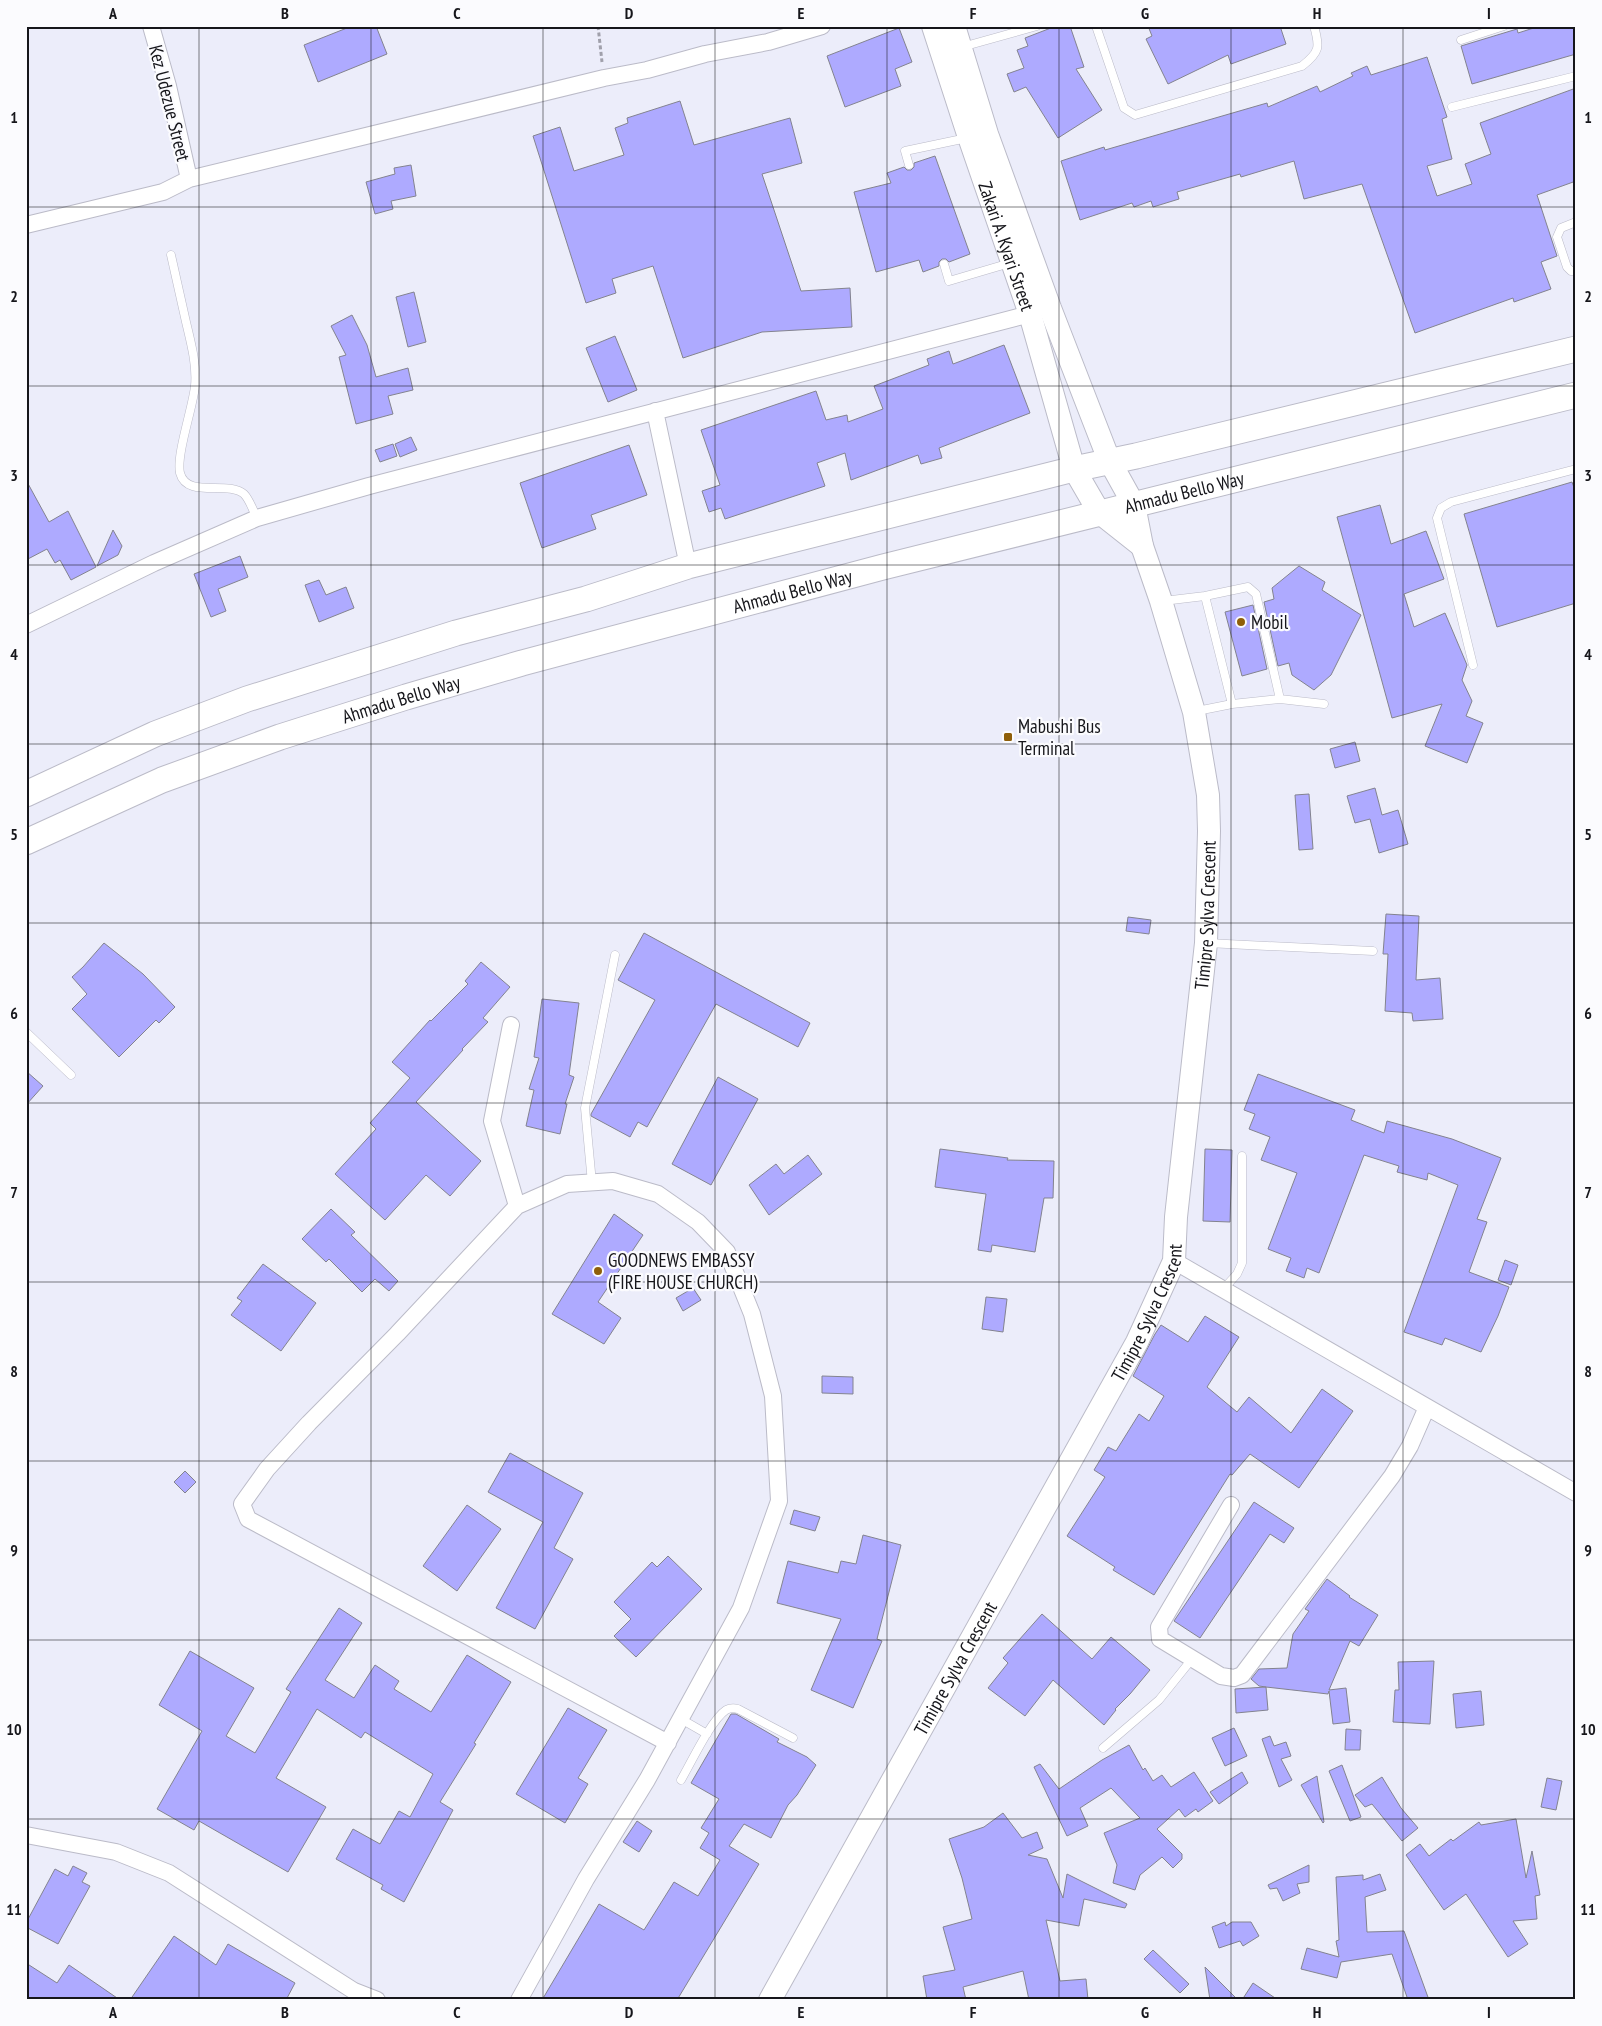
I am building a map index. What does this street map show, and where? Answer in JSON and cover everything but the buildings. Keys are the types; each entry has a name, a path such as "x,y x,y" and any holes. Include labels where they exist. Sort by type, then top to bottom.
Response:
{"main road":[{"path":"26,794 155,734 247,699 456,633 586,599 688,566 1109,460 1136,456 1576,349"},
{"name":"Ahmadu Bello Way","path":"26,842 162,780 280,737 531,660 1099,512 1134,505 1576,395"}],"street":[{"name":"Kez Udezue Street","path":"151,26 168,86 189,179"},
{"path":"26,225 163,192 189,179 604,78 647,70 705,54 768,42 822,26"},
{"name":"Zakari A. Kyari Street","path":"953,31 969,137 1030,314 1074,469"},
{"name":"Zakari A. Kyari Street","path":"953,31 990,143 1050,308 1109,460"},
{"path":"26,625 154,563 256,518 370,486 1030,314"},
{"path":"655,411 688,566"},
{"name":"Timipre Sylva Crescent","path":"770,2000 1137,1342 1174,1261 1176,1217 1206,943 1210,831 1208,804 1194,712 1161,601 1142,546 1134,505 1109,460"},
{"path":"1074,469 1099,512 1142,546"},
{"path":"511,1025 492,1121 517,1206"},
{"path":"520,2000 586,1879 668,1743 741,1608 779,1501 773,1396 752,1314 727,1252 698,1222 658,1194 614,1181 567,1184 517,1206 397,1334 309,1423 268,1469 242,1504 248,1519 668,1743"},
{"path":"1174,1261 1576,1493"},
{"path":"1231,1505 1159,1627 1160,1639 1221,1676 1234,1678 1242,1675 1392,1476 1410,1446 1427,1408"},
{"path":"26,1834 116,1852 169,1873 352,1995 377,2000"}],"lane":[{"path":"953,31 1014,29 1037,26"},
{"path":"1096,26 1124,108 1134,115 1302,66 1317,52 1319,42 1314,26"},
{"path":"1461,40 1504,26"},
{"path":"1452,108 1576,76"},
{"path":"909,165 905,151 969,137"},
{"path":"1576,222 1561,228 1557,237 1567,267 1571,271 1576,271"},
{"path":"171,255 194,354 195,385 184,440 180,473 186,482 196,488 225,487 242,492 247,497 256,518"},
{"path":"944,264 949,281 1012,262"},
{"path":"1473,665 1437,518 1442,508 1451,502 1576,469"},
{"path":"1161,601 1205,596 1248,587 1256,594 1280,699"},
{"path":"1205,596 1232,704"},
{"path":"1194,712 1232,704 1280,699 1324,704"},
{"path":"1206,943 1373,951"},
{"path":"592,1183 585,1108 615,956"},
{"path":"26,1032 71,1075"},
{"path":"1214,1284 1227,1285 1237,1274 1242,1263 1242,1156"},
{"path":"1103,1748 1158,1700 1192,1658"},
{"path":"681,1780 707,1734 721,1715 728,1709 733,1708 793,1738"},
{"path":"681,1719 707,1734"}],"path":[{"path":"598,26 604,78"}],"place":[{"name":"Mobil","path":"1241,622"},
{"name":"Mabushi Bus Terminal","path":"1008,737"},
{"name":"GOODNEWS EMBASSY (FIRE HOUSE CHURCH)","path":"598,1271"}]}
